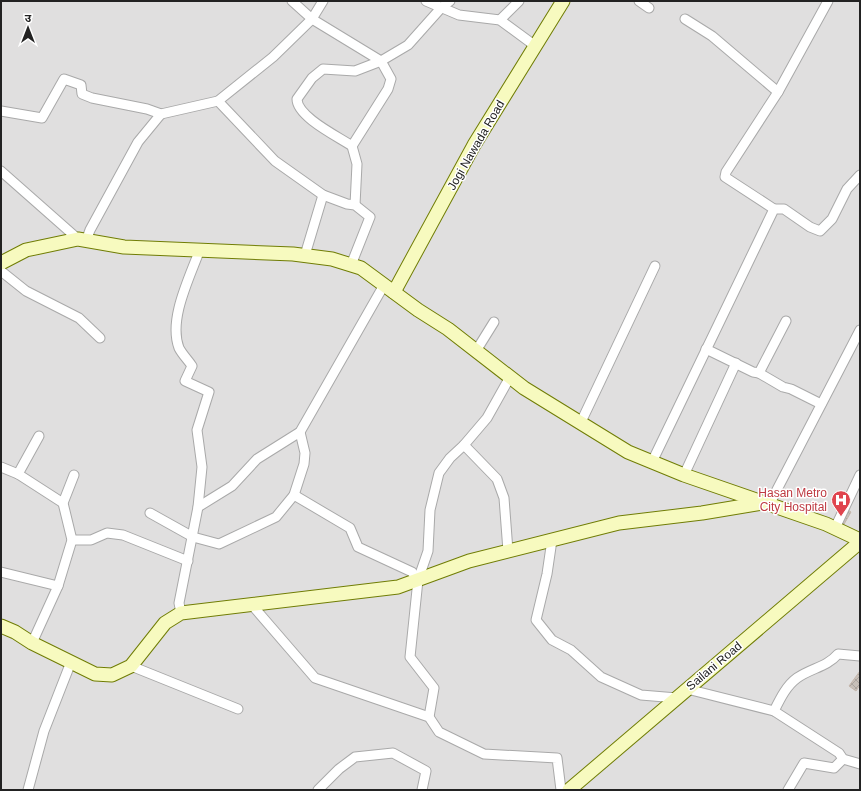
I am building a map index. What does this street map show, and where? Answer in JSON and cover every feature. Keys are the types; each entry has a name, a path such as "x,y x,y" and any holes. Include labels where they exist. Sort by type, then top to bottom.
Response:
{"street":[{"path":"292,1 312,19 380,61 391,79 388,89 352,146"},
{"path":"1,111 42,118 64,79 81,85 82,94 92,98 147,109 161,114 218,101 273,57 312,19 323,1"},
{"path":"426,1 458,15 500,20 534,45"},
{"path":"354,205 357,164 352,146 318,126 299,108 297,99 312,78 323,68 354,71 380,61 408,45 441,8 450,1"},
{"path":"500,20 519,1"},
{"name":"Jogi Nawada Road","path":"389,289 534,45 563,1"},
{"path":"639,1 649,8"},
{"path":"828,1 778,92 726,172 725,177 774,209 784,209 810,227 820,231 832,219 847,189 860,175"},
{"path":"685,19 712,36 719,44 778,92"},
{"path":"218,101 275,161 323,195 354,205 370,217 351,265"},
{"path":"82,240 90,230 138,142 161,114"},
{"path":"1,171 82,240"},
{"path":"304,255 323,195"},
{"path":"652,462 774,209"},
{"path":"1,263 26,250 82,240 124,247 200,249 304,255 332,259 361,268 476,351 524,388 628,452 684,475 834,528 860,541"},
{"path":"181,613 180,603 198,507 202,467 197,430 208,392 185,381 192,366 180,349 176,335 178,310 200,249"},
{"path":"581,422 655,266"},
{"path":"1,271 26,291 79,318 100,338"},
{"path":"198,507 232,486 258,459 300,432 389,289"},
{"path":"759,372 786,321"},
{"path":"476,351 494,322"},
{"path":"767,504 860,330"},
{"path":"706,349 753,372 759,372 783,387 791,389 821,404"},
{"path":"684,475 736,363"},
{"path":"429,717 434,688 410,657 418,580 428,551 430,510 439,473 450,458 464,445 487,418 510,377"},
{"path":"150,513 193,537 219,544 276,517 294,495 305,453 300,432"},
{"path":"18,474 39,436"},
{"path":"464,445 497,479 504,498 508,551"},
{"path":"1,467 18,474 63,503"},
{"path":"32,643 58,586 72,540 63,503 74,475"},
{"path":"834,528 860,475"},
{"path":"294,495 350,528 358,548 412,572 418,580"},
{"path":"1,626 95,674 112,675 131,666 165,623 181,613 398,587 469,561 619,523 767,504"},
{"path":"72,540 91,540 107,533 123,535 188,561"},
{"path":"552,540 547,574 536,620 552,640 571,650 601,677 640,695 677,698"},
{"name":"Sailani Road","path":"569,790 860,541"},
{"path":"1,572 58,586"},
{"path":"252,605 315,678 429,717 439,732 484,754 558,758 561,790"},
{"path":"774,711 784,692 797,678 831,662 838,654 860,656"},
{"path":"28,790 44,731 71,662"},
{"path":"131,666 238,709"},
{"path":"688,689 774,711 839,754 843,759 860,764"},
{"path":"318,790 339,769 354,757 393,753 426,771 422,790"},
{"path":"788,790 804,763 834,768 843,759"}],"shaded area":[{"path":"1,1 860,1 860,790 1,790"}],"building":[{"path":"842,506 851,512 843,526 834,520"},
{"path":"860,671 860,685 856,691 849,686"}],"place":[{"name":"Hasan Metro City Hospital","path":"841,517"}]}
